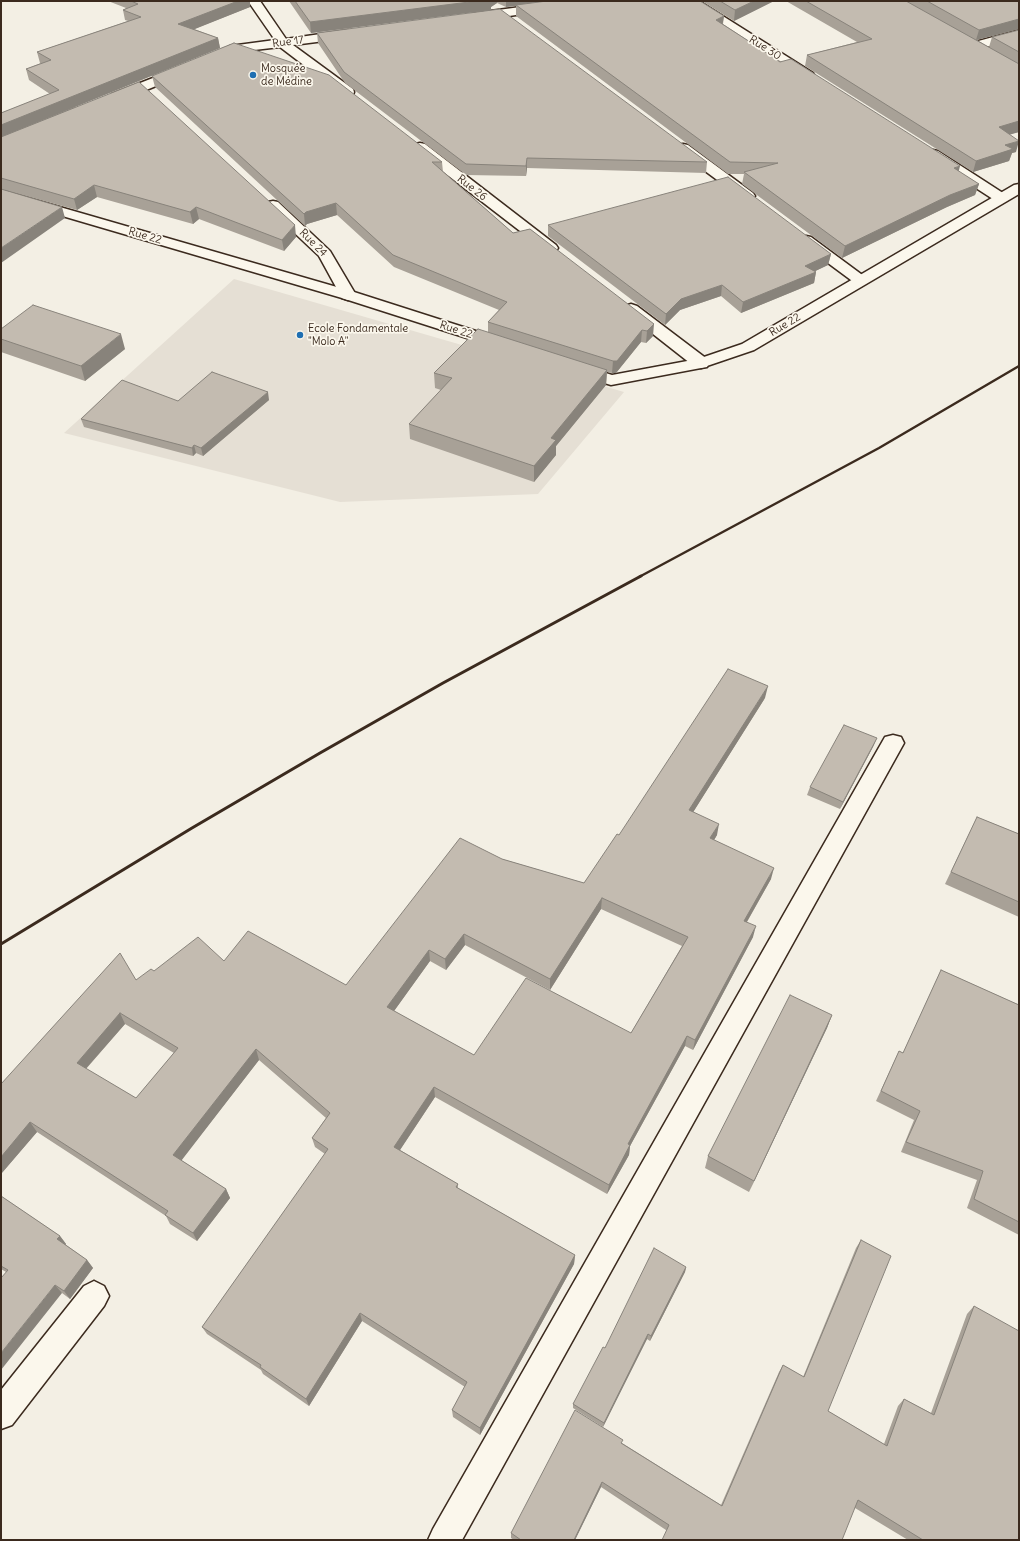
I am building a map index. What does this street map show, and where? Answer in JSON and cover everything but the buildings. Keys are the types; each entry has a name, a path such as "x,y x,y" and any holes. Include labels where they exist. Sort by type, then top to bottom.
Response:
{"street":[{"path":"254,1 283,43 359,101"},
{"path":"491,1 502,13 515,22"},
{"path":"463,18 591,1"},
{"name":"Rue 30","path":"691,1 819,82"},
{"name":"Rue 17","path":"206,61 234,49 362,32"},
{"path":"976,46 1019,34"},
{"path":"962,39 988,53"},
{"path":"107,101 192,66"},
{"path":"144,86 155,97"},
{"name":"Rue 26","path":"410,140 562,256"},
{"path":"675,142 758,204"},
{"path":"920,146 1001,198"},
{"name":"Rue 22","path":"566,365 611,380 701,363 748,347 1019,188"},
{"name":"Rue 22","path":"1,194 348,295 513,348"},
{"name":"Rue 24","path":"261,194 325,254 348,295"},
{"path":"796,232 860,280"},
{"path":"619,300 701,363"},
{"path":"444,1540 893,743"},
{"path":"1,1414 94,1296"}],"shaded area":[{"name":"Ecole Fondamentale \"Molo A\"","path":"234,279 624,392 538,494 340,502 64,433"}],"railway":[{"path":"639,577 879,448 1019,366"},
{"path":"1,944 192,828 320,753 443,683 641,576"}],"place":[{"name":"Mosquée de Médine","path":"253,75"},
{"name":"Ecole Fondamentale \"Molo A\"","path":"300,335"}]}
